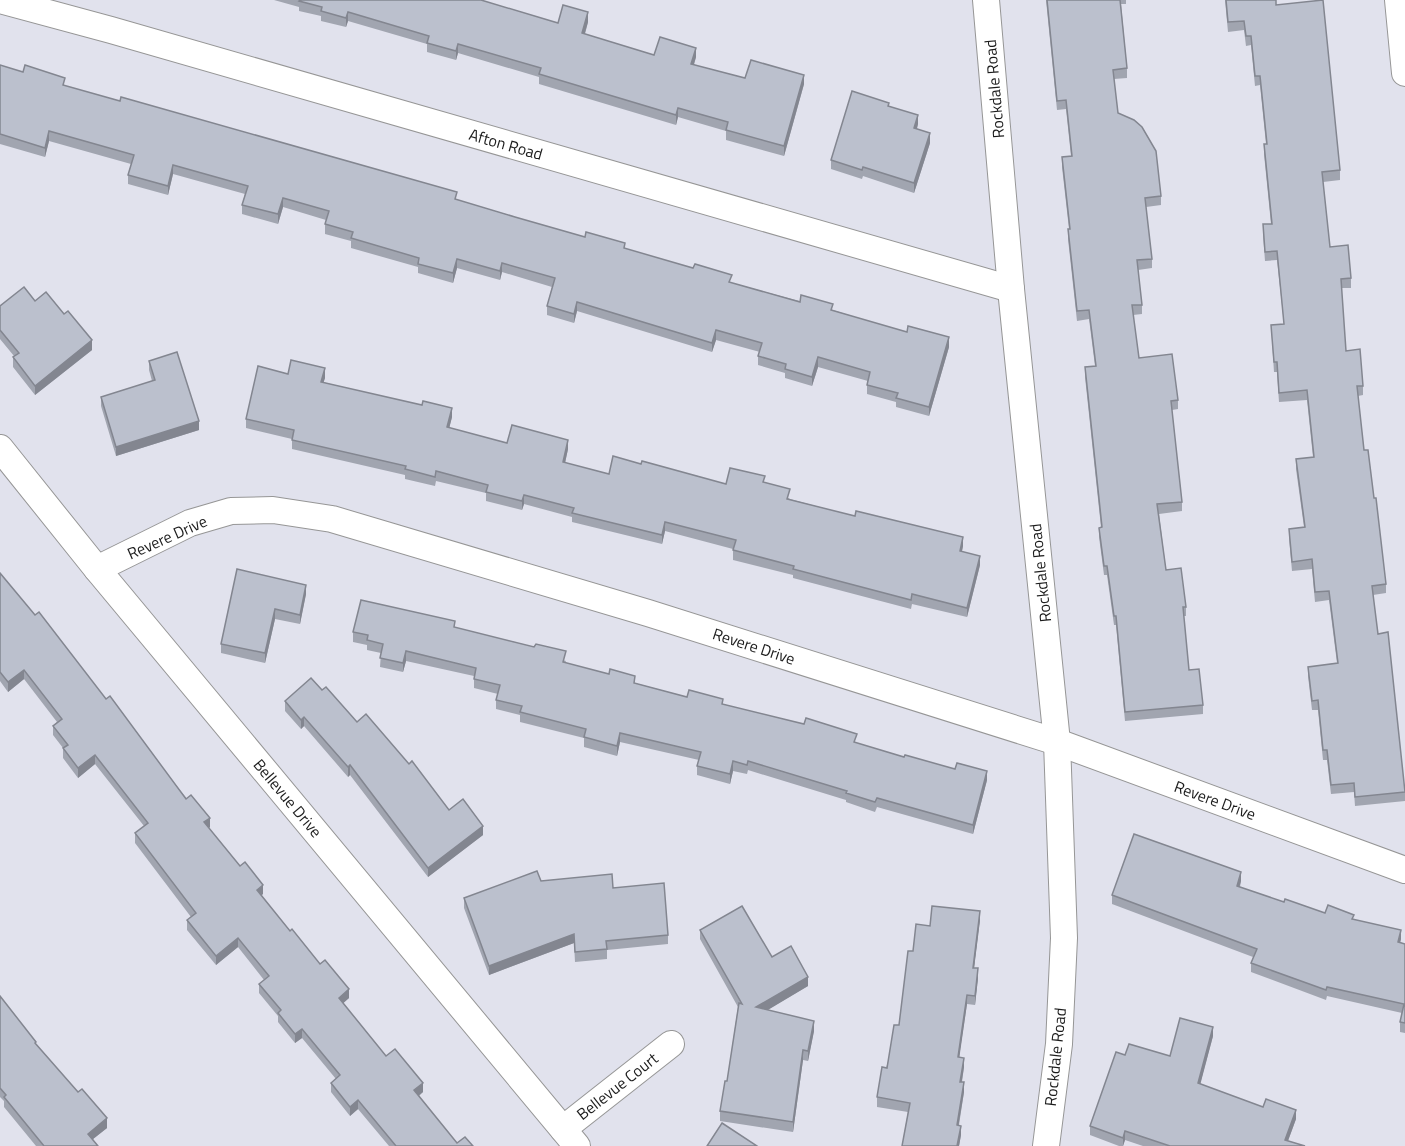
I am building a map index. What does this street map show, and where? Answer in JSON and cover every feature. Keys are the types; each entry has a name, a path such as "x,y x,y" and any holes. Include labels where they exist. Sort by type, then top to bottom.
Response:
{"street":[{"name":"Afton Road","path":"0,0 1011,289"},
{"name":"Rockdale Road","path":"986,0 1011,289 1057,742 1064,938 1059,1044 1046,1146"},
{"path":"1398,0 1405,73"},
{"name":"Bellevue Drive","path":"0,448 97,569 570,1137"},
{"name":"Revere Drive","path":"97,569 190,524 231,511 273,510 332,519 648,613 1057,742 1405,870"},
{"name":"Bellevue Court","path":"570,1137 671,1044"}],"building":[{"path":"300,0 481,0 558,23 563,5 588,12 582,33 654,55 660,37 696,48 691,64 745,78 751,60 804,75 784,146 726,130 728,122 678,108 676,115 539,74 541,68 458,44 456,51 427,43 429,36 348,12 346,18 321,11 322,7"},
{"path":"1047,0 1120,0 1127,68 1113,70 1118,113 1134,120 1142,127 1156,151 1161,196 1145,198 1152,259 1137,260 1142,305 1132,305 1139,358 1172,354 1178,400 1171,401 1182,502 1157,504 1166,570 1181,568 1186,607 1183,607 1189,670 1199,669 1203,705 1125,712 1116,616 1114,616 1107,566 1104,566 1099,528 1102,527 1085,367 1096,366 1089,310 1077,311 1062,157 1072,156 1066,100 1057,101"},
{"path":"1226,0 1276,0 1276,5 1323,0 1340,170 1322,172 1330,247 1348,245 1351,278 1341,279 1346,351 1360,349 1363,386 1357,386 1364,450 1368,450 1374,498 1376,498 1386,584 1372,586 1378,634 1388,632 1405,792 1355,797 1354,783 1331,785 1327,750 1323,750 1318,700 1312,701 1308,667 1338,663 1329,591 1315,592 1312,559 1292,562 1289,529 1305,527 1296,459 1314,457 1307,390 1279,393 1271,325 1284,324 1277,251 1265,252 1263,224 1272,224 1260,76 1255,76 1251,36 1246,36 1244,21 1228,22"},
{"path":"0,65 23,72 25,65 65,78 63,85 120,101 121,97 457,192 455,199 585,237 586,232 625,243 624,248 693,268 695,264 732,275 729,282 800,302 801,295 833,304 831,310 907,332 908,326 949,337 929,407 896,398 898,393 867,385 870,372 818,357 812,377 785,369 786,364 758,356 762,343 716,330 712,343 577,302 574,314 547,306 555,278 502,263 500,271 457,259 453,273 418,264 419,258 351,238 353,232 325,224 329,211 283,198 278,214 242,205 248,186 173,165 168,186 128,175 134,155 49,131 45,148 0,134"},
{"path":"852,91 918,115 914,128 930,133 914,183 831,160"},
{"path":"24,287 35,301 46,292 64,314 68,311 92,340 35,386 13,357 19,353 0,330 0,306"},
{"path":"177,352 199,421 116,447 101,397 155,380 149,361"},
{"path":"291,360 325,368 321,382 422,405 423,401 452,408 447,427 507,443 512,425 568,440 563,462 609,474 613,456 641,464 642,461 726,484 730,468 765,476 763,482 790,489 787,499 855,516 856,511 963,537 960,551 980,556 967,608 912,594 911,600 793,569 794,566 733,550 736,540 665,522 662,535 572,513 574,508 524,495 522,501 486,492 488,485 436,471 435,477 405,469 406,466 292,440 294,430 246,419 258,366 288,374"},
{"path":"237,569 306,585 300,615 275,609 265,653 221,644"},
{"path":"0,573 35,615 39,612 106,699 110,696 186,799 191,795 210,818 204,822 240,866 245,862 263,885 257,890 290,931 292,929 320,964 325,960 349,989 339,998 386,1056 395,1049 423,1083 414,1090 457,1143 465,1137 473,1146 396,1146 358,1100 350,1107 331,1083 340,1075 302,1029 295,1034 278,1013 281,1010 259,984 269,976 238,938 216,956 187,920 196,913 135,833 148,823 95,755 78,768 63,748 68,745 53,726 62,719 24,670 8,682 0,672"},
{"path":"361,600 455,621 454,627 534,647 536,644 566,651 563,662 609,674 610,669 635,676 634,683 687,697 689,690 723,699 722,704 804,724 806,718 857,734 854,742 904,757 905,755 955,769 957,763 987,771 973,825 877,798 875,802 846,793 847,791 748,761 747,765 733,761 730,774 697,766 701,752 620,733 617,746 584,737 586,729 520,712 522,706 496,700 500,685 474,679 476,668 406,651 403,663 380,658 383,644 367,640 368,635 353,632"},
{"path":"311,678 322,690 326,687 357,722 366,714 409,764 412,761 449,810 463,799 483,826 428,868 350,765 348,767 304,717 301,720 285,701"},
{"path":"1134,834 1241,872 1237,886 1325,913 1328,905 1354,915 1352,919 1401,930 1398,942 1405,944 1405,1023 1400,1022 1404,1004 1327,987 1326,990 1251,963 1257,949 1112,895"},
{"path":"537,871 541,881 612,874 613,888 664,883 668,935 606,941 607,949 575,952 574,934 489,966 464,898"},
{"path":"742,906 772,957 791,946 808,977 756,1007 814,1021 808,1051 803,1050 793,1122 720,1111 739,1003 742,1004 700,930"},
{"path":"932,906 980,911 973,968 978,968 975,996 967,995 958,1057 964,1058 960,1082 964,1082 957,1125 961,1126 957,1146 902,1146 910,1103 877,1097 882,1067 887,1068 894,1025 899,1025 908,951 913,951 916,924 930,926"},
{"path":"0,996 35,1043 78,1092 82,1089 107,1118 88,1134 98,1146 44,1146 4,1097 6,1095 0,1088"},
{"path":"1180,1018 1213,1027 1198,1083 1263,1107 1266,1099 1296,1110 1285,1140 1305,1146 1170,1146 1125,1131 1123,1138 1090,1126 1116,1052 1125,1055 1129,1044 1170,1056"},
{"path":"722,1123 757,1146 707,1146"}]}
